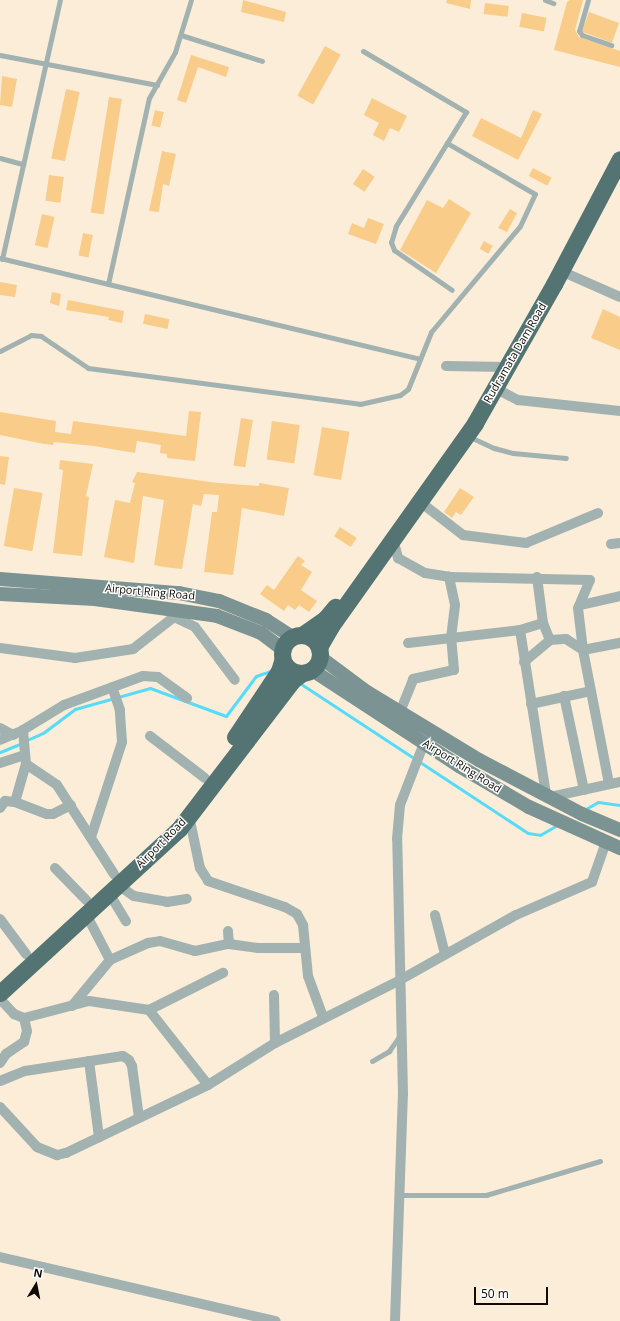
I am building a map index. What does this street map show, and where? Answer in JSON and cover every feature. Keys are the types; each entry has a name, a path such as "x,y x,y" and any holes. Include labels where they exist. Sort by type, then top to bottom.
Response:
{"highway":[{"name":"Rudramata Dam Road","path":"326,625 393,538 467,435 561,271 620,159"},
{"path":"290,646 326,625"},
{"name":"Airport Road","path":"0,979 26,954 86,907 179,829 293,680 313,662 326,625"},
{"path":"313,639 313,662 290,670 290,646 313,639"},
{"name":"Airport Road","path":"114,884 171,822 242,727 279,671 290,646"},
{"name":"Airport Road","path":"0,993 86,907"}],"main road":[{"name":"Airport Ring Road","path":"0,579 179,593 219,601 266,620 290,646"},
{"name":"Airport Ring Road","path":"0,594 95,599 217,616 290,646"},
{"path":"266,620 295,629 326,625 329,654 352,682"},
{"name":"Airport Ring Road","path":"313,662 352,682 479,760 582,814 620,830"},
{"name":"Airport Ring Road","path":"313,662 424,743 529,807 620,848"}],"street":[{"path":"561,271 620,297"},
{"path":"446,366 507,367"},
{"path":"495,388 518,400 620,411"},
{"path":"419,501 463,535 526,543 598,513"},
{"path":"393,538 398,558 425,573 449,577 537,577 590,580 578,608 583,650 609,784"},
{"path":"400,712 413,678 454,670 451,638 455,605 449,577"},
{"path":"537,577 543,623 550,640"},
{"path":"581,604 620,596"},
{"path":"0,648 75,658 133,649 174,617 194,627 235,680"},
{"path":"408,643 520,630 543,623"},
{"path":"520,630 531,704 548,796 620,782"},
{"path":"524,662 550,640 566,639 583,650 620,643"},
{"path":"0,763 22,745 64,705 115,694 151,675 158,677 187,698"},
{"path":"531,704 591,691"},
{"path":"91,837 122,742 122,721 115,694"},
{"path":"564,696 584,790"},
{"path":"0,728 22,745 57,785 71,805 91,837 114,884 126,921"},
{"path":"150,736 204,778"},
{"path":"0,740 22,745"},
{"path":"395,1321 398,1195 403,1094 397,839 400,805 413,768 424,743"},
{"path":"15,802 22,745"},
{"path":"0,808 5,801 15,802 47,814 53,814 71,805"},
{"path":"189,816 203,876 213,884 264,898 296,914 303,925 304,948 311,990 323,1017"},
{"path":"0,1106 3,1118 37,1147 46,1153 57,1155 66,1153 208,1085 275,1043 323,1017 400,980 516,915 592,882 606,842"},
{"path":"55,868 86,907 110,960"},
{"path":"114,884 134,896 167,902 187,899"},
{"path":"435,915 445,954"},
{"path":"0,920 26,954"},
{"path":"228,931 229,944"},
{"path":"72,1006 110,960 148,942 160,941 195,951 229,944 258,948 304,948"},
{"path":"0,999 14,1014 24,1018 90,1001 149,1010 222,973"},
{"path":"274,995 275,1043"},
{"path":"149,1010 208,1085"},
{"path":"0,1063 6,1054 24,1042 27,1031 24,1018"},
{"path":"0,1081 25,1071 123,1056 129,1060 139,1118"},
{"path":"89,1061 99,1137"},
{"path":"0,1257 276,1321"}],"lane":[{"path":"60,0 1,258 420,359"},
{"path":"108,284 149,98 176,52 191,0"},
{"path":"545,0 553,3"},
{"path":"588,0 579,31 582,35 611,45"},
{"path":"181,35 262,61"},
{"path":"363,51 466,112 396,226 391,242 394,250 452,290"},
{"path":"0,55 157,85"},
{"path":"0,351 31,335 41,336 88,368 360,404 400,395 408,389 432,332 520,226 535,194 447,143"},
{"path":"0,158 23,164"},
{"path":"467,435 494,448 513,452 566,458"},
{"path":"372,1062 389,1051 402,1033"},
{"path":"398,1195 486,1195 600,1161"}],"building":[{"path":"243,0 286,12 284,22 241,12"},
{"path":"447,0 471,0 470,9 446,3"},
{"path":"570,0 583,0 575,30 579,37 620,51 620,67 554,50 567,2"},
{"path":"485,3 509,6 507,17 484,14"},
{"path":"589,12 619,23 612,43 582,32"},
{"path":"522,13 547,18 544,32 519,27"},
{"path":"325,46 341,55 313,105 297,96"},
{"path":"191,55 229,67 226,77 198,67 186,103 177,100"},
{"path":"2,76 17,79 12,107 0,105"},
{"path":"66,89 80,92 65,161 51,158"},
{"path":"109,97 122,99 104,215 91,213"},
{"path":"372,98 407,116 399,132 390,128 384,141 373,135 379,123 364,115"},
{"path":"155,110 164,112 160,128 151,126"},
{"path":"533,110 542,114 518,160 472,136 481,118 521,138"},
{"path":"162,151 176,154 169,186 163,184 159,212 149,211"},
{"path":"533,168 552,178 547,186 529,176"},
{"path":"363,169 375,177 365,192 353,184"},
{"path":"49,175 64,177 60,203 45,201"},
{"path":"449,199 471,213 436,273 400,250 427,200 443,208"},
{"path":"510,209 517,213 507,232 498,228"},
{"path":"42,214 55,217 47,248 35,245"},
{"path":"368,218 384,224 376,244 348,234 352,223 364,228"},
{"path":"83,233 93,235 88,257 79,256"},
{"path":"484,241 493,246 488,254 480,249"},
{"path":"0,282 17,285 15,297 0,295"},
{"path":"52,292 61,294 59,306 50,303"},
{"path":"68,300 124,311 122,323 108,320 109,317 66,310"},
{"path":"603,309 620,317 620,350 591,338"},
{"path":"145,314 169,319 167,329 143,324"},
{"path":"189,411 201,412 195,461 167,458 167,454 160,453 161,445 137,441 135,453 94,446 54,442 53,445 44,444 0,435 0,412 56,421 55,432 71,434 73,421 186,436"},
{"path":"241,418 253,420 245,467 233,465"},
{"path":"272,421 300,425 294,464 267,460"},
{"path":"322,427 350,432 341,480 313,475"},
{"path":"0,456 9,457 5,485 0,484"},
{"path":"60,460 93,464 86,496 89,497 82,556 53,553 63,470 59,469"},
{"path":"137,472 218,483 259,486 259,483 289,488 284,516 242,508 233,575 204,572 212,512 217,512 219,495 204,494 201,506 193,504 182,569 164,567 154,565 164,500 143,496 134,563 104,557 115,500 130,503 135,483 132,482"},
{"path":"14,488 43,493 32,551 4,546"},
{"path":"460,488 474,497 461,515 456,512 452,518 444,512"},
{"path":"340,527 357,538 351,547 334,536"},
{"path":"298,556 305,561 301,565 312,572 301,590 317,601 309,612 299,605 295,610 288,605 284,611 260,594 267,585 274,590"}],"waterway":[{"path":"27,740 43,733 75,709 150,688 226,716 256,676 273,670"},
{"path":"298,682 528,833 540,835 559,824"},
{"path":"0,752 22,743"},
{"path":"584,810 598,802 620,805"}]}
